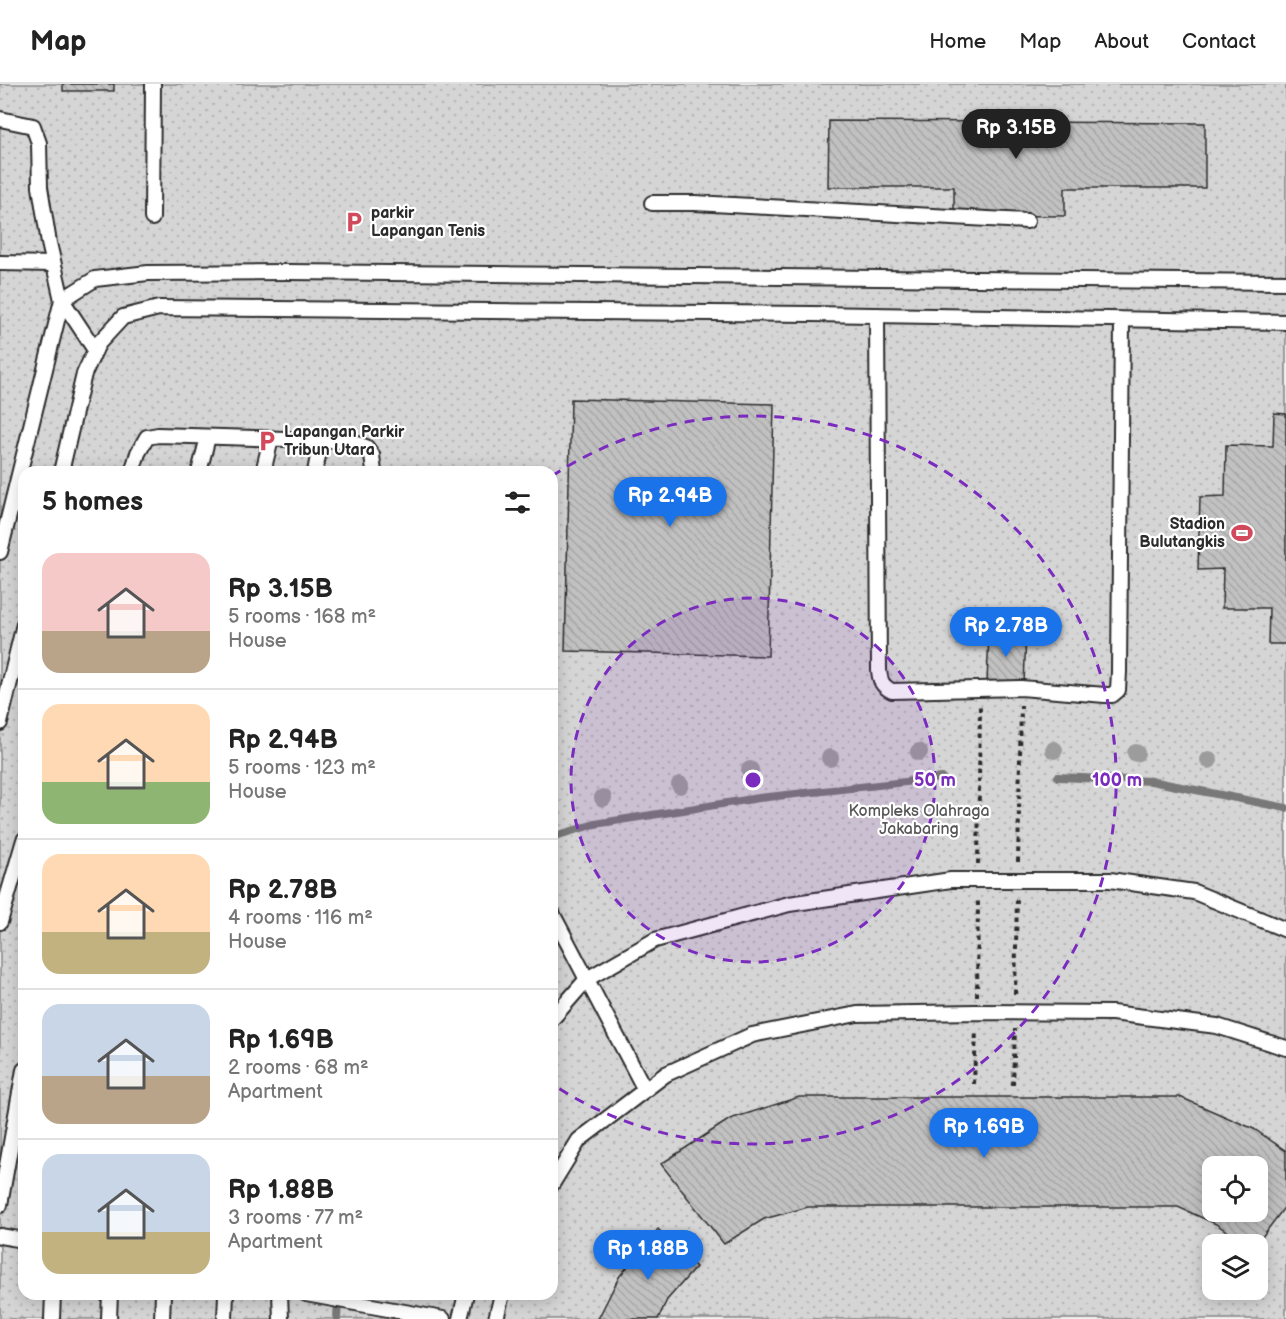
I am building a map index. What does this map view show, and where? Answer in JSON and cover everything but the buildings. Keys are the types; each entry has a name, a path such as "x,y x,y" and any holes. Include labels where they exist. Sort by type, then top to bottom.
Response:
{"lane":[{"path":"152,218 153,84"},
{"path":"0,119 33,126 36,133 39,143 40,187 53,264 62,300 95,350"},
{"path":"652,203 695,203 1027,221"},
{"path":"0,263 53,264"},
{"path":"21,466 62,300 95,279 148,273 1286,282"},
{"path":"61,466 84,374 98,344 123,317 159,308 877,315 1286,322"},
{"path":"877,315 879,680 884,687 892,691 1022,688 1112,695 1118,690 1122,320"},
{"path":"134,466 147,437 158,435 349,441 366,447 372,455 373,466"},
{"path":"201,466 208,437"},
{"path":"264,466 271,439"},
{"path":"316,466 321,441"},
{"path":"0,552 18,479"},
{"path":"0,723 18,649"},
{"path":"0,922 18,860"},
{"path":"558,1012 587,979 655,940 789,904 951,880 1110,880 1194,891 1286,930"},
{"path":"558,924 645,1090"},
{"path":"558,1174 579,1140 666,1074 752,1035 857,1014 1112,1013 1217,1026 1286,1048"},
{"path":"0,1205 18,1104"},
{"path":"0,1236 18,1239"},
{"path":"52,1319 53,1300"},
{"path":"109,1319 110,1300"},
{"path":"162,1319 163,1300"},
{"path":"225,1319 226,1300"},
{"path":"280,1300 281,1319"},
{"path":"334,1300 442,1319"},
{"path":"460,1319 465,1300"},
{"path":"496,1319 501,1300"}],"green space":[{"name":"Kompleks Olahraga Jakabaring","path":"0,84 1286,84 1286,1319 0,1319"}],"waterway":[{"path":"1058,777 1151,781 1286,808"},
{"path":"558,835 595,824 759,798 942,778"},
{"path":"337,1319 338,1300"}],"place":[{"name":"parkir Lapangan Tenis","path":"354,222"},
{"name":"Lapangan Parkir Tribun Utara","path":"267,441"},
{"name":"Stadion Bulutangkis","path":"1242,533"}]}
